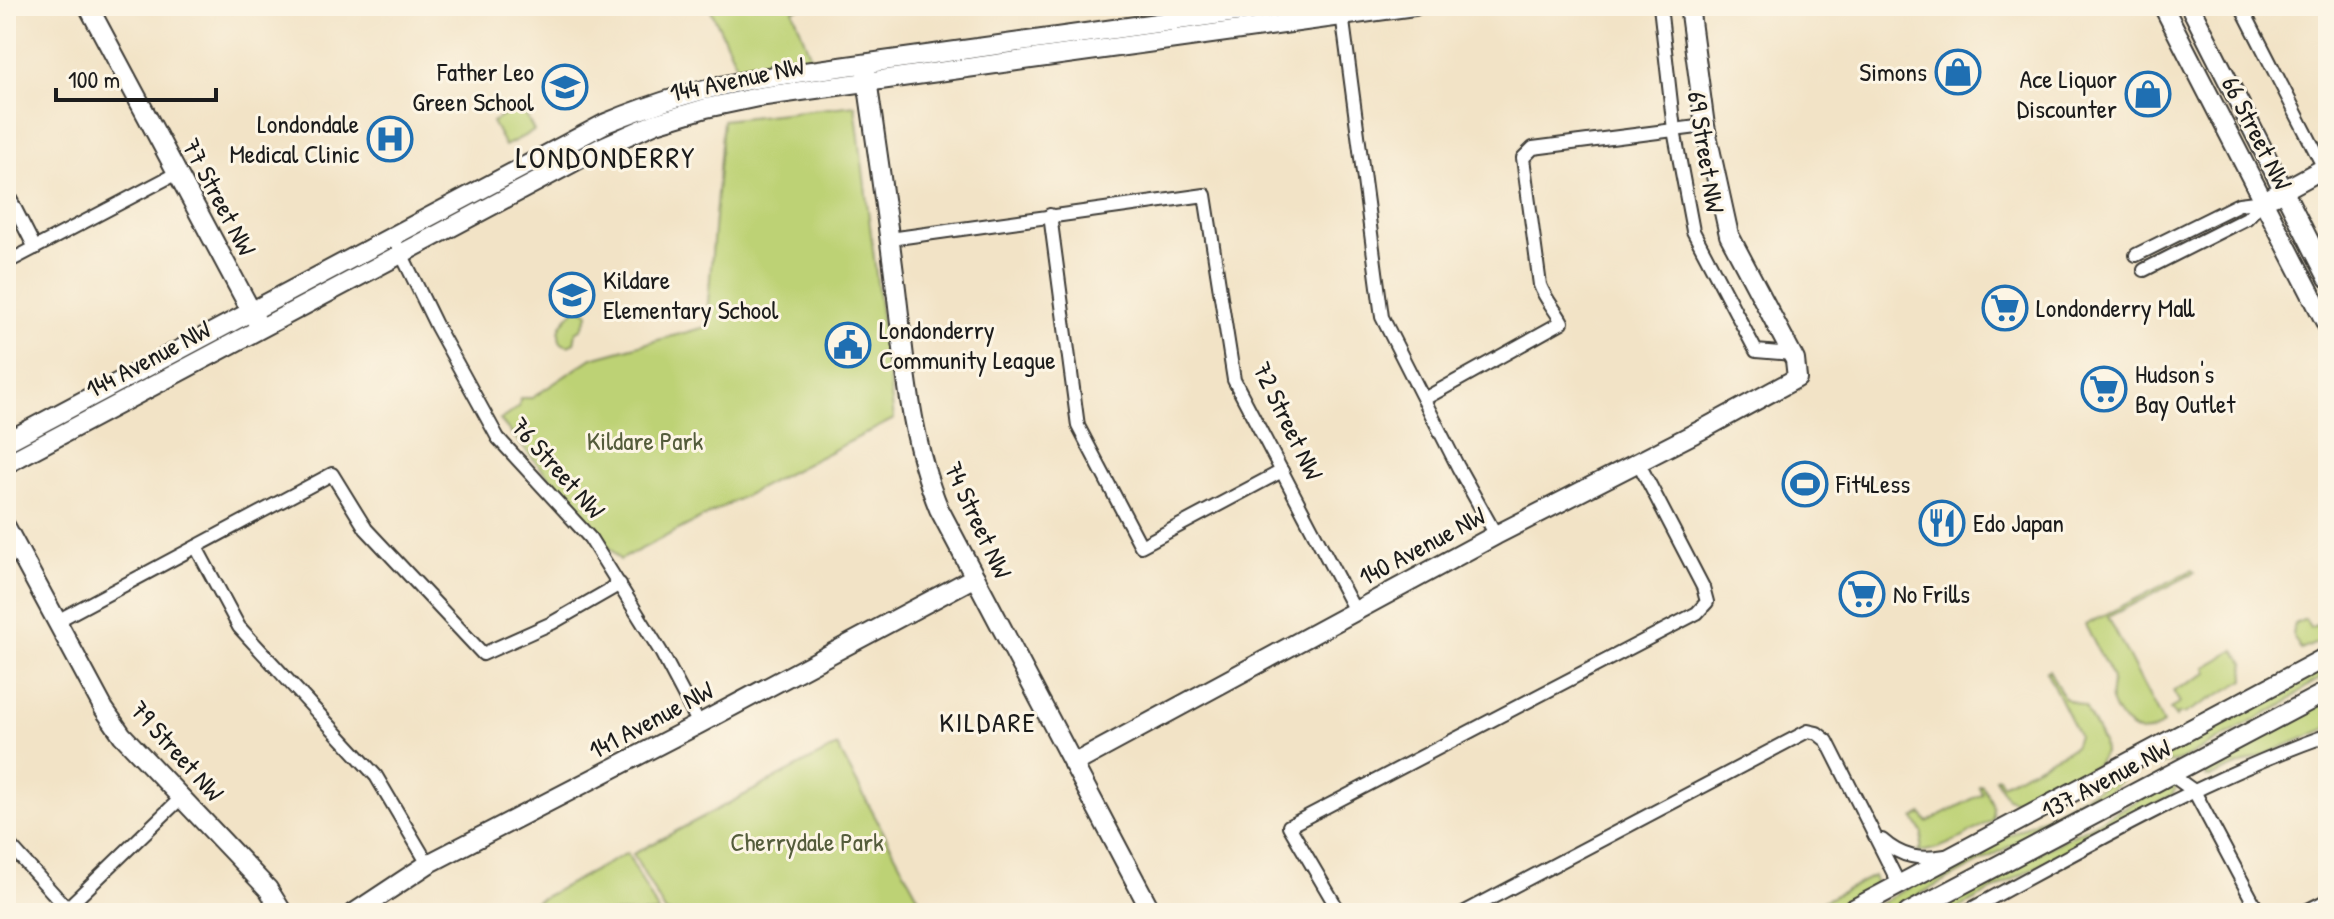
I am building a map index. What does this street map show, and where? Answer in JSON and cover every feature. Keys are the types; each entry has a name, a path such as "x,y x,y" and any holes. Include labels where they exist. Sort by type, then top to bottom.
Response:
{"street":[{"name":"77 Street NW","path":"88,6 260,328"},
{"name":"144 Avenue NW","path":"6,464 602,147 656,123 706,108 866,73 1279,6"},
{"name":"144 Avenue NW","path":"1206,19 1414,6"},
{"name":"69 Street NW","path":"1660,6 1674,130 1693,231 1756,351 1792,354"},
{"name":"69 Street NW","path":"1689,6 1705,126 1729,235 1795,360 1797,378"},
{"name":"66 Street NW","path":"2163,6 2328,327"},
{"name":"66 Street NW","path":"2190,6 2328,278"},
{"name":"66 Street NW","path":"2241,6 2326,167"},
{"path":"1342,11 1382,317 1496,535"},
{"name":"144 Avenue NW","path":"6,442 606,123 677,96 720,86 866,73"},
{"name":"74 Street NW","path":"866,73 908,386 927,479 939,509 1152,913"},
{"path":"1424,399 1562,322 1540,285 1523,158 1533,148 1705,126"},
{"path":"2144,270 2247,218 2263,201 2326,167"},
{"path":"6,263 177,173"},
{"path":"6,191 35,248"},
{"name":"72 Street NW","path":"1050,215 1205,195 1234,380 1355,611"},
{"path":"2136,255 2239,204 2263,201"},
{"path":"890,239 1050,215 1078,426 1141,546 1282,471"},
{"name":"76 Street NW","path":"393,237 437,327 498,438 590,538 661,652 699,724"},
{"name":"140 Avenue NW","path":"1073,764 1496,535 1797,378"},
{"path":"1340,913 1289,826 1697,613 1707,602 1703,587 1638,462"},
{"path":"57,621 332,474 366,529 483,654 552,623 620,584"},
{"name":"79 Street NW","path":"6,527 104,709 122,735 268,889 283,913"},
{"path":"196,547 239,627 376,776 428,864"},
{"name":"141 Avenue NW","path":"354,913 428,864 975,577"},
{"name":"137 Avenue NW","path":"1846,913 2328,656"},
{"path":"2294,709 2328,684"},
{"name":"137 Avenue NW","path":"1914,912 2328,691"},
{"path":"1463,913 1808,731 1817,733 1827,741 1899,884"},
{"name":"137 Avenue NW","path":"1964,913 2194,791 2328,735"},
{"path":"2194,791 2195,760"},
{"path":"2170,774 2194,791 2259,913"},
{"path":"6,841 69,910 182,797"},
{"name":"137 Avenue NW","path":"1875,833 1893,850 1914,858 1957,854"},
{"path":"2302,913 2328,900"}],"green space":[{"path":"709,6 805,6 793,10 812,60 740,72"},
{"name":"Kildare Park","path":"855,105 894,419 620,560 500,420 519,407 520,398 532,398 592,358 706,327 723,120"},
{"path":"521,106 534,131 505,146 492,122"},
{"path":"576,308 589,313 582,328 576,332 574,343 568,346 561,343 559,332"},
{"path":"2192,570 2194,573 2108,617 2163,723 2148,732 2140,732 2126,724 2115,709 2111,701 2111,675 2085,625"},
{"path":"2305,619 2310,628 2328,619 2328,638 2301,650 2292,634 2295,624"},
{"path":"2235,650 2244,663 2245,680 2176,717 2170,709 2180,703 2173,691 2208,673 2206,667"},
{"path":"2328,664 2328,674 2283,705 2181,760 2161,765 2145,764"},
{"path":"2049,670 2064,698 2085,707 2103,742 2104,753 2096,765 2022,803 2007,798 1995,778 1998,777 2002,784 2074,747 2078,735 2046,671"},
{"path":"2328,698 2328,728 2206,777 2207,768 2243,750 2241,744"},
{"name":"Cherrydale Park","path":"837,746 919,898 890,913 666,913 633,854"},
{"path":"2120,777 2122,779 2107,794 1885,913 1861,913"},
{"path":"1982,785 1992,806 1992,820 1947,844 1918,852 1923,834 1914,818 1922,814 1927,822 1982,794 1979,786"},
{"path":"2175,785 2172,795 1950,913 1935,913 1942,904 2165,786"},
{"path":"627,853 659,913 514,913"},
{"path":"1873,876 1877,886 1872,891 1830,913 1800,913"}],"place":[{"name":"Simons","path":"1958,72"},
{"name":"Father Leo Green School","path":"565,87"},
{"name":"Ace Liquor Discounter","path":"2148,94"},
{"name":"Londondale Medical Clinic","path":"390,139"},
{"name":"Kildare Elementary School","path":"572,295"},
{"name":"Londonderry Mall","path":"2005,308"},
{"name":"Londonderry Community League","path":"848,345"},
{"name":"Hudson's Bay Outlet","path":"2104,389"},
{"name":"Fit4Less","path":"1805,484"},
{"name":"Edo Japan","path":"1942,523"},
{"name":"No Frills","path":"1862,594"}],"district":[{"name":"LONDONDERRY","path":"606,158"},
{"name":"KILDARE","path":"988,722"}]}
